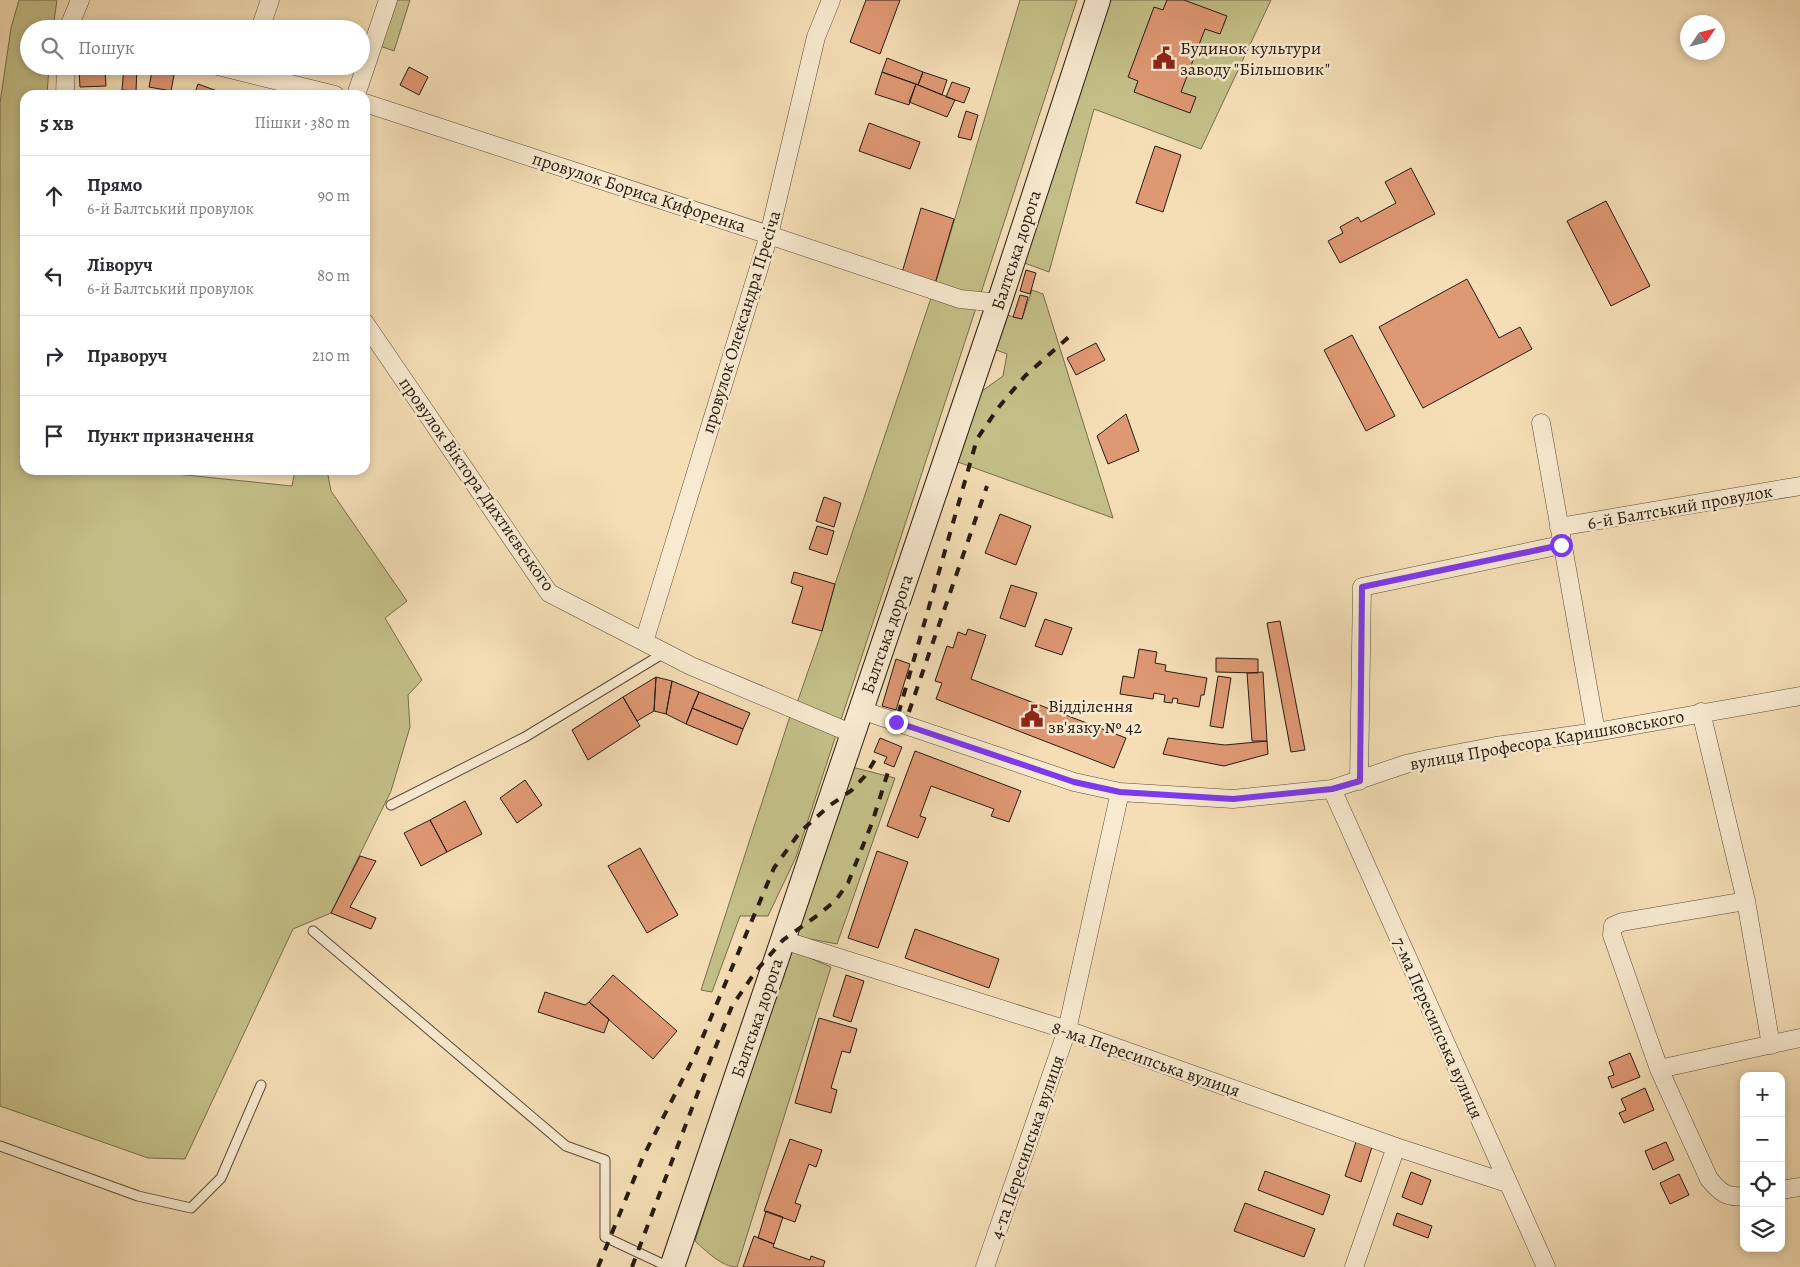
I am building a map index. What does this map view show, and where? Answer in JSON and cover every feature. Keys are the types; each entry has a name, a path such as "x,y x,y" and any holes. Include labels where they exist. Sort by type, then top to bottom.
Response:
{"main road":[{"name":"Балтська дорога","path":"671,1267 999,303 1098,0"}],"street":[{"path":"72,20 80,0"},
{"path":"263,20 270,0"},
{"path":"370,53 388,0"},
{"name":"провулок Олександра Пресіча","path":"644,642 769,235 816,37 831,0"},
{"path":"65,90 66,75"},
{"path":"264,75 317,90"},
{"path":"358,90 363,75"},
{"name":"провулок Бориса Кифоренка","path":"370,105 960,299 999,303"},
{"name":"провулок Віктора Дихтиєвського","path":"370,330 549,593 691,666 853,734"},
{"path":"1541,424 1561,545 1596,732"},
{"name":"6-й Балтський провулок","path":"1559,527 1800,486"},
{"path":"1360,781 1362,587 1561,545"},
{"name":"вулиця Професора Каришковського","path":"861,710 1074,782 1120,792 1233,799 1332,789 1360,781 1399,766 1428,759 1800,696"},
{"path":"1701,712 1746,901 1771,1044"},
{"name":"7-ма Пересипська вулиця","path":"1332,789 1546,1267"},
{"name":"4-та Пересипська вулиця","path":"985,1267 1067,1030 1120,792"},
{"path":"1740,1196 1734,1197 1720,1192 1710,1179 1659,1070 1612,935 1613,926 1622,922 1746,901"},
{"name":"8-ма Пересипська вулиця","path":"783,940 1067,1030 1396,1147 1507,1182"},
{"path":"1659,1070 1800,1038"},
{"path":"1354,1267 1396,1147"},
{"path":"1785,1189 1800,1187"}],"lane":[{"path":"391,805 525,737 665,652"},
{"path":"313,931 566,1146 605,1160 605,1237 671,1267"},
{"path":"0,1146 138,1196 191,1208 221,1178 260,1085"}],"shaded area":[{"path":"19,0 57,0 54,20 20,20 20,75 48,75 47,90 20,90 20,475 185,475 292,486 294,475 328,475 331,491 407,601 385,618 422,680 408,695 410,727 391,791 331,913 293,929 185,1159 148,1158 0,1106 0,103 11,28"},
{"path":"393,0 410,0 394,51 377,45"},
{"path":"1020,0 1077,0 796,857 768,916 740,916 712,992 701,990 792,710 796,706 822,631 835,584 932,295"},
{"path":"1107,0 1271,0 1201,149 1094,109 1049,272 1019,261"},
{"path":"1032,290 1043,294 1113,518 955,461 975,396 1003,376 1007,354 988,347 999,313 1022,319"},
{"path":"852,767 895,778 837,944 794,936"},
{"path":"789,949 831,967 737,1267 731,1266 714,1258 695,1241"}],"building":[{"path":"866,0 900,0 880,54 850,42"},
{"name":"Будинок культури заводу \"Більшовик\"","path":"1167,0 1184,0 1227,16 1220,34 1205,29 1181,92 1196,97 1190,113 1134,92 1138,81 1128,77 1154,7 1163,10"},
{"path":"887,58 923,72 918,85 882,72"},
{"path":"409,67 428,77 419,95 400,85"},
{"path":"882,72 916,84 909,105 875,94"},
{"path":"923,72 947,80 942,95 918,85"},
{"path":"79,75 105,75 106,86 80,87"},
{"path":"123,75 137,75 136,90 122,90"},
{"path":"151,75 174,75 171,90 149,87"},
{"path":"952,82 970,88 964,103 946,97"},
{"path":"198,84 214,90 196,90"},
{"path":"916,84 955,100 947,117 909,102"},
{"path":"966,111 978,115 971,140 958,137"},
{"path":"869,123 920,142 910,169 859,151"},
{"path":"1155,146 1181,155 1163,212 1136,203"},
{"path":"1411,168 1435,214 1340,263 1328,241 1343,233 1340,227 1358,217 1361,222 1396,203 1385,182"},
{"path":"1606,201 1650,286 1611,306 1567,221"},
{"path":"921,208 954,219 934,287 901,276"},
{"path":"1026,270 1036,273 1030,294 1020,291"},
{"path":"1467,279 1499,338 1520,327 1532,349 1423,408 1379,327"},
{"path":"1020,295 1028,297 1022,319 1013,317"},
{"path":"1352,335 1395,416 1366,431 1324,350"},
{"path":"1096,343 1105,360 1076,375 1067,358"},
{"path":"1126,414 1139,451 1108,464 1097,436"},
{"path":"824,497 841,503 834,527 816,521"},
{"path":"1000,514 1031,526 1016,565 985,553"},
{"path":"817,526 834,531 827,555 809,549"},
{"path":"794,572 835,584 822,631 792,623 803,587 791,583"},
{"path":"1011,585 1037,593 1025,627 1000,618"},
{"path":"1045,619 1072,628 1062,655 1035,646"},
{"path":"1280,621 1305,750 1291,752 1267,623"},
{"path":"968,629 986,635 971,679 1126,738 1114,768 936,699 942,683 935,681 947,646 953,648 958,632 966,635"},
{"path":"1139,649 1157,652 1155,663 1166,665 1165,671 1207,678 1204,695 1201,695 1199,707 1177,703 1178,699 1173,698 1172,703 1164,702 1165,695 1154,693 1153,699 1120,694 1123,676 1134,678"},
{"path":"1216,658 1258,659 1258,673 1216,672"},
{"path":"896,659 910,664 896,710 882,706"},
{"path":"1263,672 1267,741 1252,741 1247,673"},
{"path":"1218,676 1231,678 1223,728 1210,726"},
{"path":"656,677 654,711 637,721 623,697"},
{"path":"656,677 672,681 666,714 654,711"},
{"path":"672,681 699,692 686,724 666,714"},
{"path":"699,692 750,713 743,729 692,708"},
{"path":"623,697 640,726 588,760 572,730"},
{"path":"692,708 743,729 737,745 686,724"},
{"path":"880,738 902,747 894,767 884,763 887,757 874,752"},
{"path":"1168,738 1225,745 1267,741 1268,754 1224,766 1163,754"},
{"path":"915,751 1021,791 1009,822 991,816 994,809 931,786 920,816 926,818 918,838 887,826"},
{"path":"525,780 542,805 517,823 500,798"},
{"path":"465,801 482,834 447,852 430,820"},
{"path":"430,820 447,852 421,866 404,833"},
{"path":"640,848 678,915 647,933 608,866"},
{"path":"877,851 908,862 878,948 848,938"},
{"path":"360,856 376,861 350,907 376,918 371,929 331,913"},
{"path":"915,929 999,959 989,988 905,958"},
{"path":"613,975 677,1031 653,1059 589,1002"},
{"path":"846,975 864,981 851,1022 833,1016"},
{"path":"545,992 585,1005 589,1002 609,1019 604,1033 538,1012"},
{"path":"819,1018 857,1029 850,1053 842,1051 831,1088 837,1090 831,1113 795,1103"},
{"path":"1630,1053 1640,1077 1612,1088 1608,1077 1614,1075 1609,1062"},
{"path":"1645,1088 1654,1110 1624,1123 1619,1113 1626,1110 1621,1099"},
{"path":"790,1139 822,1150 816,1167 809,1164 795,1203 801,1205 795,1222 764,1211"},
{"path":"1356,1142 1372,1147 1361,1182 1345,1176"},
{"path":"1666,1142 1674,1160 1653,1170 1645,1151"},
{"path":"1265,1171 1330,1195 1323,1215 1258,1190"},
{"path":"1411,1172 1431,1180 1422,1205 1402,1197"},
{"path":"1679,1174 1689,1195 1670,1204 1660,1183"},
{"path":"1245,1203 1315,1229 1304,1257 1234,1231"},
{"path":"766,1211 783,1217 774,1244 758,1238"},
{"path":"1397,1213 1432,1226 1428,1238 1393,1225"},
{"path":"754,1236 774,1244 773,1247 810,1260 811,1256 825,1261 823,1267 743,1267"}],"railway":[{"path":"891,730 896,722 977,439 998,408 1025,376 1072,334"},
{"path":"903,729 987,486"},
{"path":"598,1267 643,1157 696,1053 774,868 800,832 829,806 852,790 865,776 878,755"},
{"path":"632,1267 732,1006 756,971 783,940 836,900 848,883 872,823 888,772"}],"place":[{"name":"Будинок культури заводу \"Більшовик\"","path":"1164,58"},
{"name":"Відділення зв'язку № 42","path":"1032,716"}],"route":[{"path":"896,722 1074,782 1120,792 1233,799 1332,789 1360,781 1362,587 1561,545"}]}
